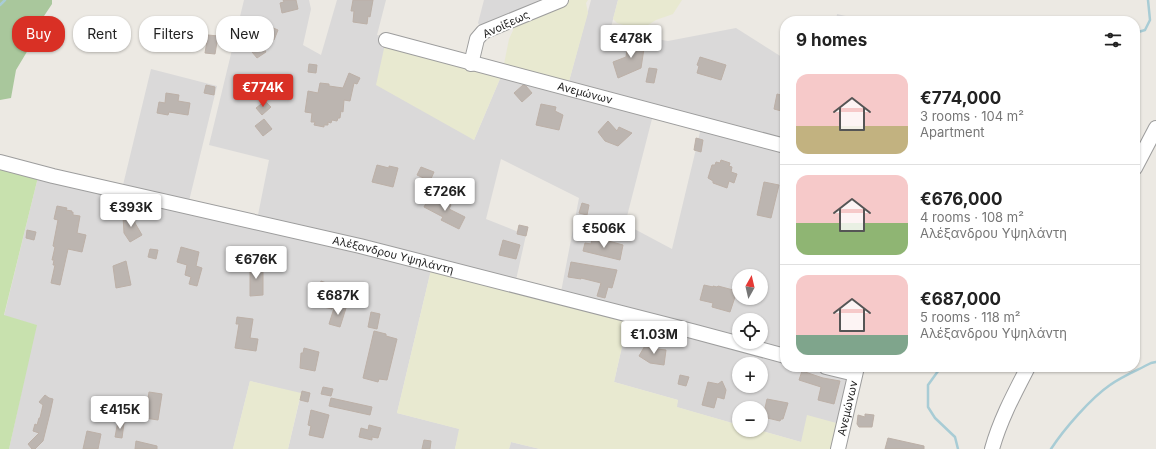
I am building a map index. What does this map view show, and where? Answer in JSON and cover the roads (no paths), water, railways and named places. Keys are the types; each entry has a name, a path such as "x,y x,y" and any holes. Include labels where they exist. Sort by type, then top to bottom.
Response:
{"street":[{"name":"Ανοίξεως","path":"471,64 477,39 483,32 561,0"},
{"name":"Ανεμώνων","path":"386,40 471,64 780,145"},
{"path":"1140,158 1156,128"},
{"name":"Αλέξανδρου Υψηλάντη","path":"0,162 53,176 360,246 780,355"},
{"name":"Ανεμώνων","path":"838,449 856,372"},
{"path":"992,449 995,436 1026,372"}],"waterway":[{"path":"0,5 5,0"},
{"path":"1140,32 1145,30 1150,20 1148,0"},
{"path":"1140,368 1156,362"},
{"path":"937,372 928,385 928,407 935,418 955,437 958,449"},
{"path":"1051,449 1078,414 1095,398 1115,382 1133,372"}]}
